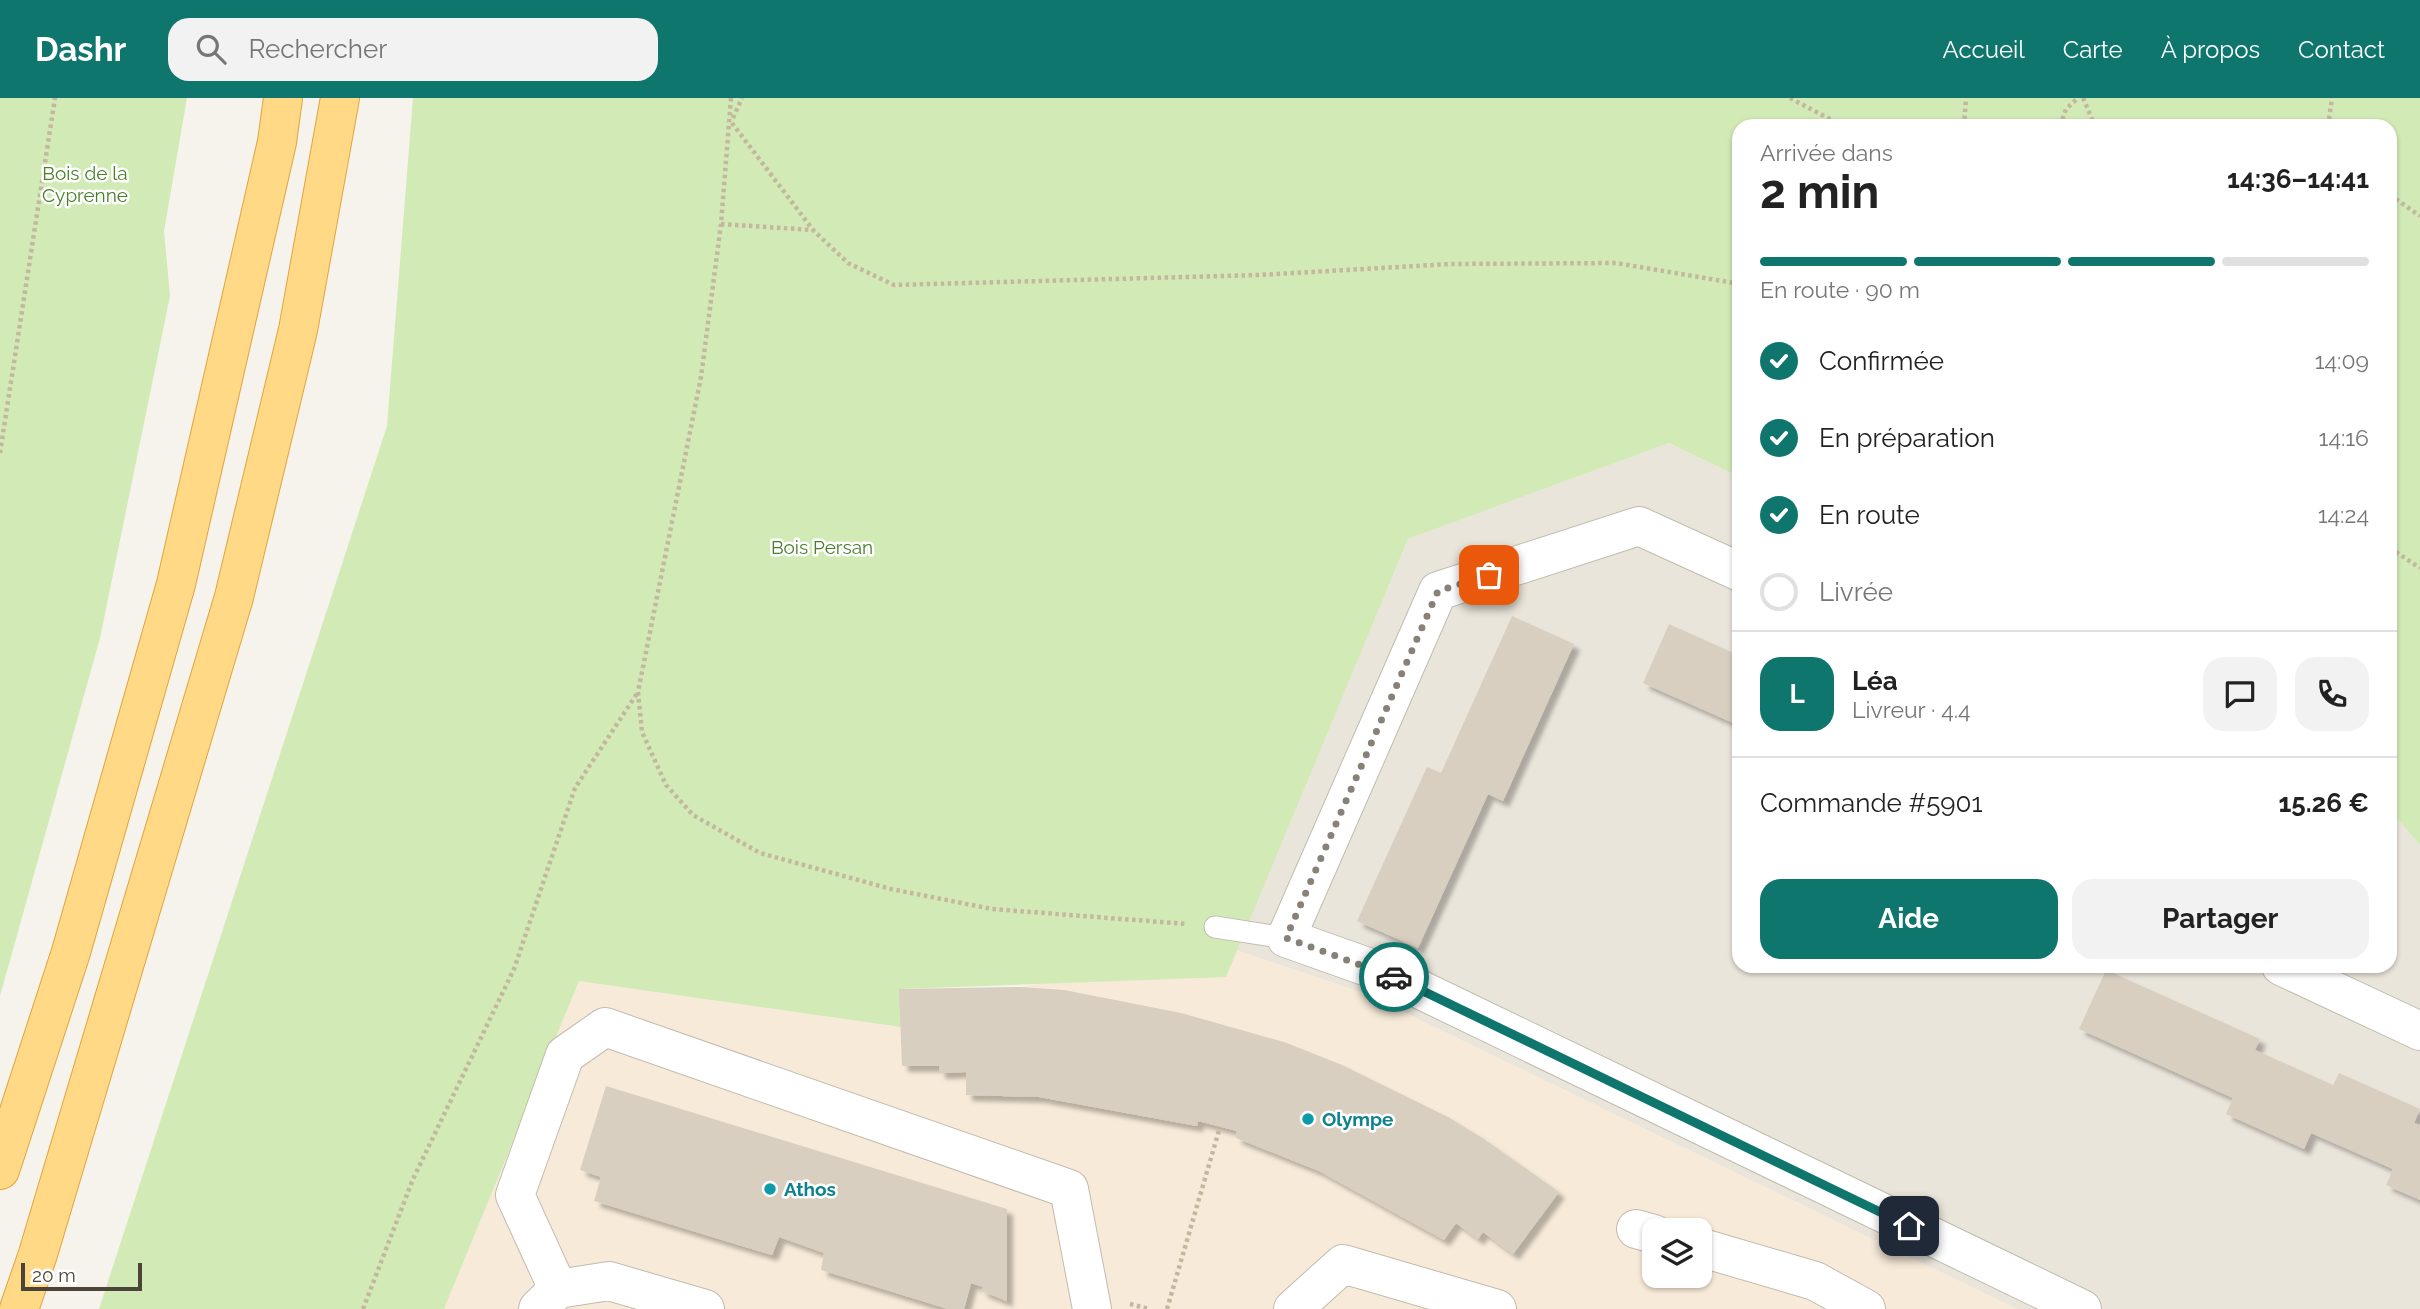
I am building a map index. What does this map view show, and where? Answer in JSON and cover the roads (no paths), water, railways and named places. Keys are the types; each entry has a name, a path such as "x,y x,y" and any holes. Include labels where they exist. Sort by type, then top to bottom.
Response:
{"highway":[{"path":"0,1170 71,952 176,584 277,142 283,98"},
{"path":"19,1309 234,597 298,330 340,98"}],"street":[{"path":"1732,568 1639,526 1438,591 1286,938 1390,975 2082,1309"},
{"path":"2296,973 2420,1031"},
{"path":"705,1309 609,1281 548,1299 515,1195 565,1055 605,1027 1069,1189 1092,1309"},
{"path":"1712,1251 1815,1281 1866,1309"},
{"path":"1293,1309 1343,1264 1497,1309"}],"lane":[{"path":"1215,927 1286,938"}],"place":[{"name":"Olympe","path":"1308,1119"},
{"name":"Athos","path":"770,1189"}],"park label":[{"name":"Bois de la Cyprenne","path":"85,184"},
{"name":"Bois Persan","path":"822,547"}]}
